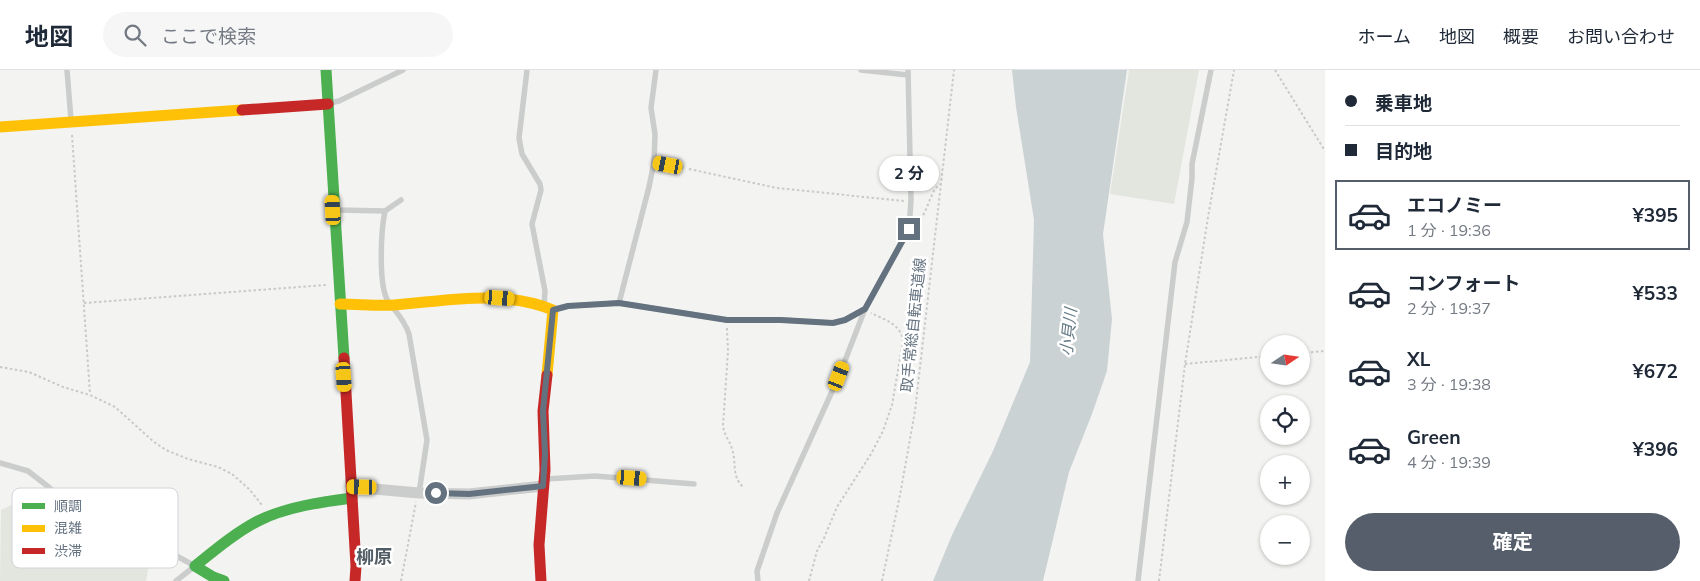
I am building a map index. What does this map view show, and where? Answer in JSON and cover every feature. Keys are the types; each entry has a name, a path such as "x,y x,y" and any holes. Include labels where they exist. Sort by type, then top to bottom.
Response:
{"street":[{"path":"326,70 333,210 352,492 356,566 355,581"},
{"path":"0,127 328,104"},
{"path":"340,304 392,305 500,298 527,300 548,307 543,411 544,483 539,545 541,581"},
{"path":"224,581 213,577 195,566 248,528 269,516 327,501 352,492 469,494 544,483"}],"lane":[{"path":"67,70 71,122"},
{"path":"328,104 403,70"},
{"path":"527,70 520,138 522,154 542,190 532,224 548,307 619,303 727,320 781,320 833,323 845,320 865,309"},
{"path":"619,303 654,162 655,134 652,108 656,70"},
{"path":"758,581 757,571 777,513 839,376 865,309 909,229 911,200 908,73 861,70"},
{"path":"1138,581 1175,262 1187,222 1192,164 1211,70"},
{"path":"654,162 682,167"},
{"path":"333,210 385,211 401,200"},
{"path":"385,211 381,238 382,273 386,296 402,318 409,334 426,428 426,454 419,493"},
{"path":"0,463 28,471 50,488"},
{"path":"544,483 595,476 694,484"},
{"path":"176,581 195,566 178,557"}],"path":[{"name":"取手常総自転車道線","path":"882,581 915,411 954,70"},
{"path":"1159,581 1185,364 1234,70"},
{"path":"1274,70 1325,151"},
{"path":"71,122 90,395"},
{"path":"682,167 777,188 911,200"},
{"path":"909,229 925,214 935,188 940,184"},
{"path":"84,303 338,284"},
{"path":"810,581 817,551 837,507 871,454 883,431 892,405 903,341 902,334 899,329 865,309"},
{"path":"727,320 728,350 723,432 732,448 737,481 743,487"},
{"path":"1310,352 1325,351"},
{"path":"1185,364 1260,357"},
{"path":"0,367 29,372 62,387 90,395 114,407 166,450 218,467 232,474 249,489 265,508 269,516"},
{"path":"401,581 408,537 419,493"}],"shaded area":[{"path":"1129,70 1199,70 1174,204 1110,194"},
{"path":"12,505 12,568 148,568 146,581 0,581 1,510"}],"water":[{"name":"小貝川","path":"1012,70 1127,70 1103,234 1112,319 1107,371 1069,472 1043,581 933,581 952,535 993,451 1030,362 1034,220"}],"traffic: fast":[{"path":"326,70 344,358"},
{"path":"224,581 213,577 195,566 241,531 258,521 280,512 316,503 352,498"}],"traffic: slow":[{"path":"0,127 242,110"},
{"path":"340,304 394,305 454,299 494,298 534,304 553,310 547,375"}],"traffic: jam":[{"path":"242,110 328,104"},
{"path":"344,358 356,566 355,581"},
{"path":"541,581 539,545 545,470 543,411 547,375"}],"district":[{"name":"柳原","path":"374,556"}],"route":[{"path":"436,493 469,494 543,486 545,454 542,423 552,336 553,310 568,306 619,303 727,320 781,320 833,323 845,320 865,309 909,229"}]}
